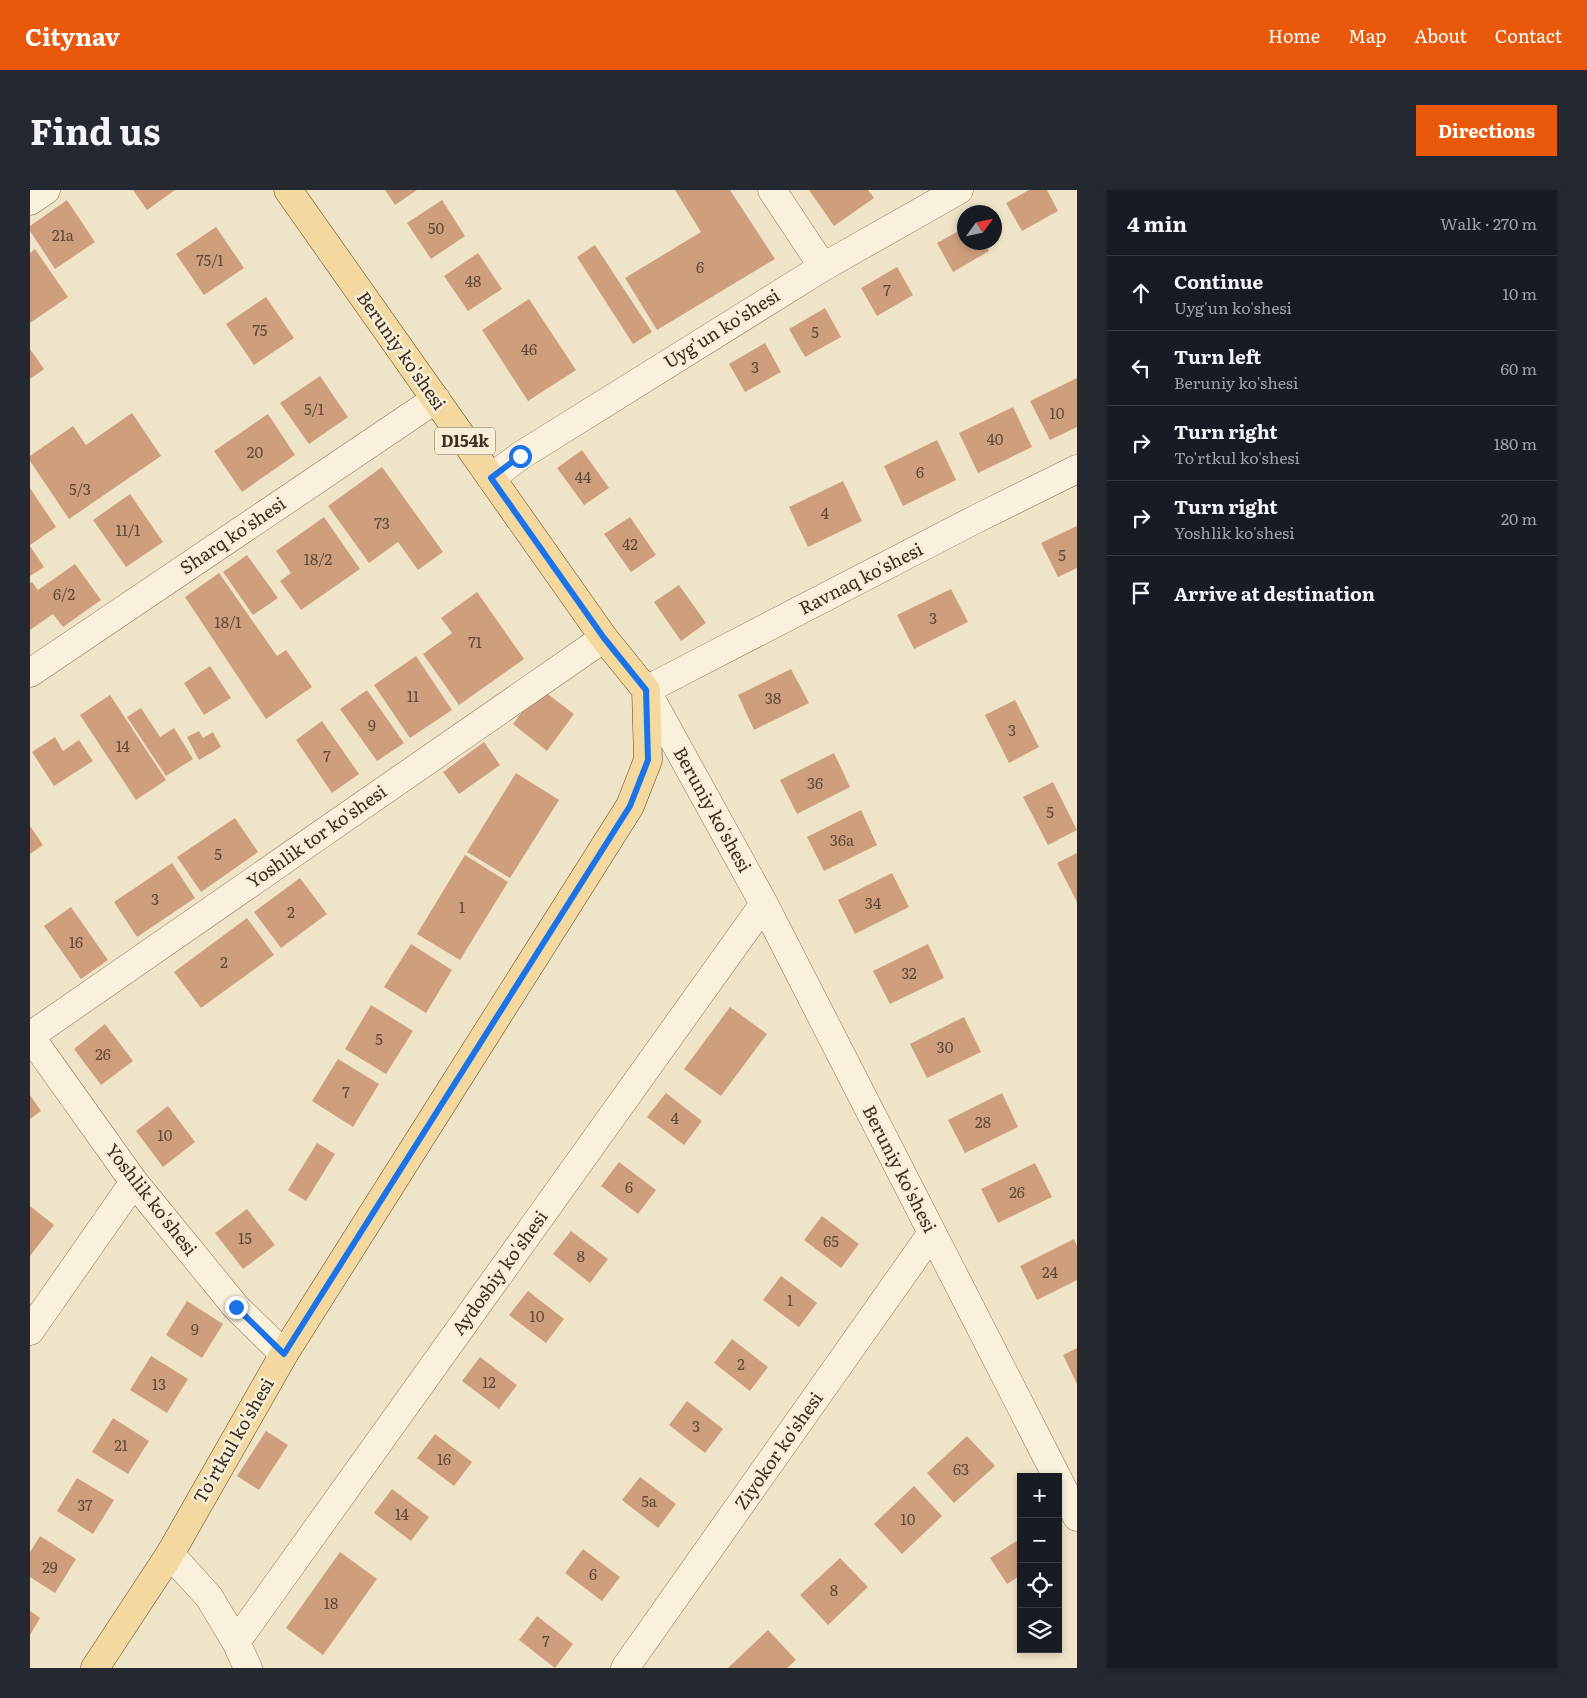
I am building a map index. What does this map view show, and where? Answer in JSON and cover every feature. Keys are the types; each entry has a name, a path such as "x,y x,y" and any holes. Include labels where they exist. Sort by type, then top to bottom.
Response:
{"main road":[{"name":"Beruniy ko'shesi","path":"288,190 604,638 646,690"},
{"name":"To'rtkul ko'shesi","path":"94,1668 170,1554 284,1354 630,806 648,760 646,690"}],"street":[{"path":"30,201 46,190"},
{"path":"772,190 823,267"},
{"name":"Uyg'un ko'shesi","path":"491,478 520,456 823,267 959,190"},
{"name":"Sharq ko'shesi","path":"30,673 436,399"},
{"name":"Ravnaq ko'shesi","path":"646,690 976,519 1077,469"},
{"name":"Yoshlik tor ko'shesi","path":"30,1036 604,638"},
{"name":"Beruniy ko'shesi","path":"646,690 764,904 1055,1473"},
{"name":"Aydosbiy ko'shesi","path":"236,1642 764,904"},
{"name":"Yoshlik ko'shesi","path":"30,1036 134,1182 236,1307 284,1354"},
{"path":"30,1330 134,1182"},
{"name":"Ziyokor ko'shesi","path":"625,1668 932,1233"},
{"name":"Beruniy ko'shesi","path":"1062,1486 1077,1517"},
{"path":"170,1554 209,1598 236,1642 248,1668"}],"building":[{"path":"133,190 175,190 147,210"},
{"path":"385,190 417,190 395,205"},
{"path":"675,190 730,190 775,259 657,330 625,278 701,232"},
{"path":"809,190 868,190 874,198 834,226"},
{"path":"1029,190 1047,190 1058,211 1022,231 1006,203"},
{"path":"67,200 95,242 55,269 30,231 30,226"},
{"path":"442,200 465,236 431,259 407,223"},
{"path":"216,227 244,268 204,295 176,254"},
{"path":"957,232 957,250 989,251 953,272 937,243"},
{"path":"595,245 652,332 633,344 577,257"},
{"path":"35,249 68,297 30,323 30,253"},
{"path":"478,253 502,289 468,311 444,276"},
{"path":"897,267 913,295 877,316 861,288"},
{"path":"266,297 294,338 254,365 226,324"},
{"path":"529,299 576,370 528,401 482,330"},
{"path":"825,308 841,337 805,357 789,329"},
{"path":"765,343 781,372 745,392 729,364"},
{"path":"30,349 44,369 30,379"},
{"path":"320,376 348,417 309,444 280,403"},
{"path":"1077,378 1077,427 1050,440 1030,401"},
{"path":"1013,407 1032,447 978,473 959,433"},
{"path":"132,413 161,456 69,519 30,461 30,456 73,426 86,445"},
{"path":"268,414 295,455 242,492 214,451"},
{"path":"937,440 956,480 903,506 884,466"},
{"path":"582,450 609,488 584,505 557,468"},
{"path":"382,467 443,552 418,570 398,542 369,563 328,506"},
{"path":"843,481 862,521 808,547 789,507"},
{"path":"30,488 56,527 30,545"},
{"path":"130,494 163,542 126,567 93,520"},
{"path":"324,517 360,569 301,610 280,581 291,573 276,551"},
{"path":"630,517 656,555 631,572 604,534"},
{"path":"1077,526 1077,568 1058,577 1041,543"},
{"path":"30,546 44,567 30,576"},
{"path":"247,555 278,598 253,615 223,572"},
{"path":"75,564 101,600 63,627 53,614 30,630 30,583 32,582 38,590"},
{"path":"219,573 277,656 286,650 312,687 266,719 185,597"},
{"path":"679,585 706,623 681,641 654,602"},
{"path":"951,589 968,622 914,649 897,615"},
{"path":"477,592 524,659 459,705 423,654 452,633 441,618"},
{"path":"416,656 452,710 410,738 374,685"},
{"path":"210,666 231,698 204,715 184,683"},
{"path":"791,669 809,703 754,730 738,695"},
{"path":"540,688 574,714 547,751 513,724"},
{"path":"367,690 404,743 377,761 340,709"},
{"path":"110,695 166,780 136,800 80,715"},
{"path":"1015,700 1039,747 1009,763 985,715"},
{"path":"141,708 160,737 174,728 193,759 166,776 127,717"},
{"path":"322,721 359,774 332,793 296,740"},
{"path":"199,731 203,738 213,732 221,747 199,760 187,737"},
{"path":"55,737 63,751 79,740 93,761 54,786 32,752"},
{"path":"484,742 500,765 459,794 443,772"},
{"path":"834,753 850,787 797,814 780,780"},
{"path":"516,773 559,800 510,878 467,852"},
{"path":"1053,782 1077,830 1048,845 1023,797"},
{"path":"861,810 877,845 824,871 807,837"},
{"path":"235,818 258,852 201,892 177,857"},
{"path":"30,826 43,845 30,854"},
{"path":"1077,853 1077,902 1057,863"},
{"path":"465,855 508,882 460,960 417,934"},
{"path":"172,863 195,898 137,937 114,902"},
{"path":"892,873 909,907 855,934 838,900"},
{"path":"300,878 327,914 281,948 254,912"},
{"path":"71,907 108,960 81,979 44,926"},
{"path":"247,918 274,955 201,1008 174,972"},
{"path":"411,944 452,970 426,1013 384,987"},
{"path":"928,944 944,978 890,1004 873,971"},
{"path":"371,1005 413,1031 386,1074 345,1049"},
{"path":"730,1007 767,1034 721,1096 684,1069"},
{"path":"964,1017 981,1052 927,1078 910,1044"},
{"path":"105,1024 133,1061 101,1085 74,1049"},
{"path":"338,1059 379,1084 353,1127 312,1101"},
{"path":"666,1093 702,1121 684,1145 647,1117"},
{"path":"1002,1093 1018,1127 965,1153 948,1120"},
{"path":"30,1095 41,1111 30,1119"},
{"path":"168,1106 195,1142 163,1167 136,1131"},
{"path":"317,1143 335,1154 306,1201 288,1190"},
{"path":"619,1162 656,1190 638,1214 601,1186"},
{"path":"1035,1163 1052,1197 998,1223 981,1189"},
{"path":"30,1206 54,1225 30,1256"},
{"path":"247,1209 275,1245 243,1269 215,1233"},
{"path":"822,1216 859,1244 841,1268 804,1240"},
{"path":"571,1231 608,1259 590,1283 553,1254"},
{"path":"1074,1239 1077,1246 1077,1280 1037,1300 1020,1266"},
{"path":"781,1276 817,1303 799,1327 763,1300"},
{"path":"528,1291 564,1319 546,1343 509,1315"},
{"path":"187,1301 223,1324 202,1358 166,1335"},
{"path":"732,1339 768,1367 750,1391 714,1363"},
{"path":"1077,1348 1077,1384 1063,1355"},
{"path":"151,1356 188,1379 167,1413 130,1390"},
{"path":"480,1357 517,1385 499,1409 462,1381"},
{"path":"687,1401 723,1429 705,1453 669,1425"},
{"path":"113,1418 149,1441 128,1474 92,1452"},
{"path":"266,1431 288,1445 259,1490 237,1476"},
{"path":"435,1434 472,1462 454,1486 417,1458"},
{"path":"967,1436 995,1466 954,1503 927,1473"},
{"path":"640,1477 676,1504 658,1528 622,1500"},
{"path":"77,1478 114,1500 93,1534 57,1511"},
{"path":"914,1486 942,1516 902,1554 874,1524"},
{"path":"392,1489 429,1517 411,1541 374,1513"},
{"path":"40,1536 76,1559 55,1593 30,1577 30,1552"},
{"path":"1017,1541 1017,1578 1007,1584 990,1558"},
{"path":"583,1549 620,1577 602,1601 565,1573"},
{"path":"340,1552 377,1579 323,1655 286,1628"},
{"path":"840,1558 868,1587 828,1625 800,1595"},
{"path":"30,1611 40,1618 30,1635"},
{"path":"537,1616 573,1644 555,1668 519,1640"},
{"path":"768,1630 796,1660 787,1668 728,1668"}],"route":[{"path":"236,1307 284,1354 630,806 648,760 646,690 604,638 491,478 520,456"}]}
